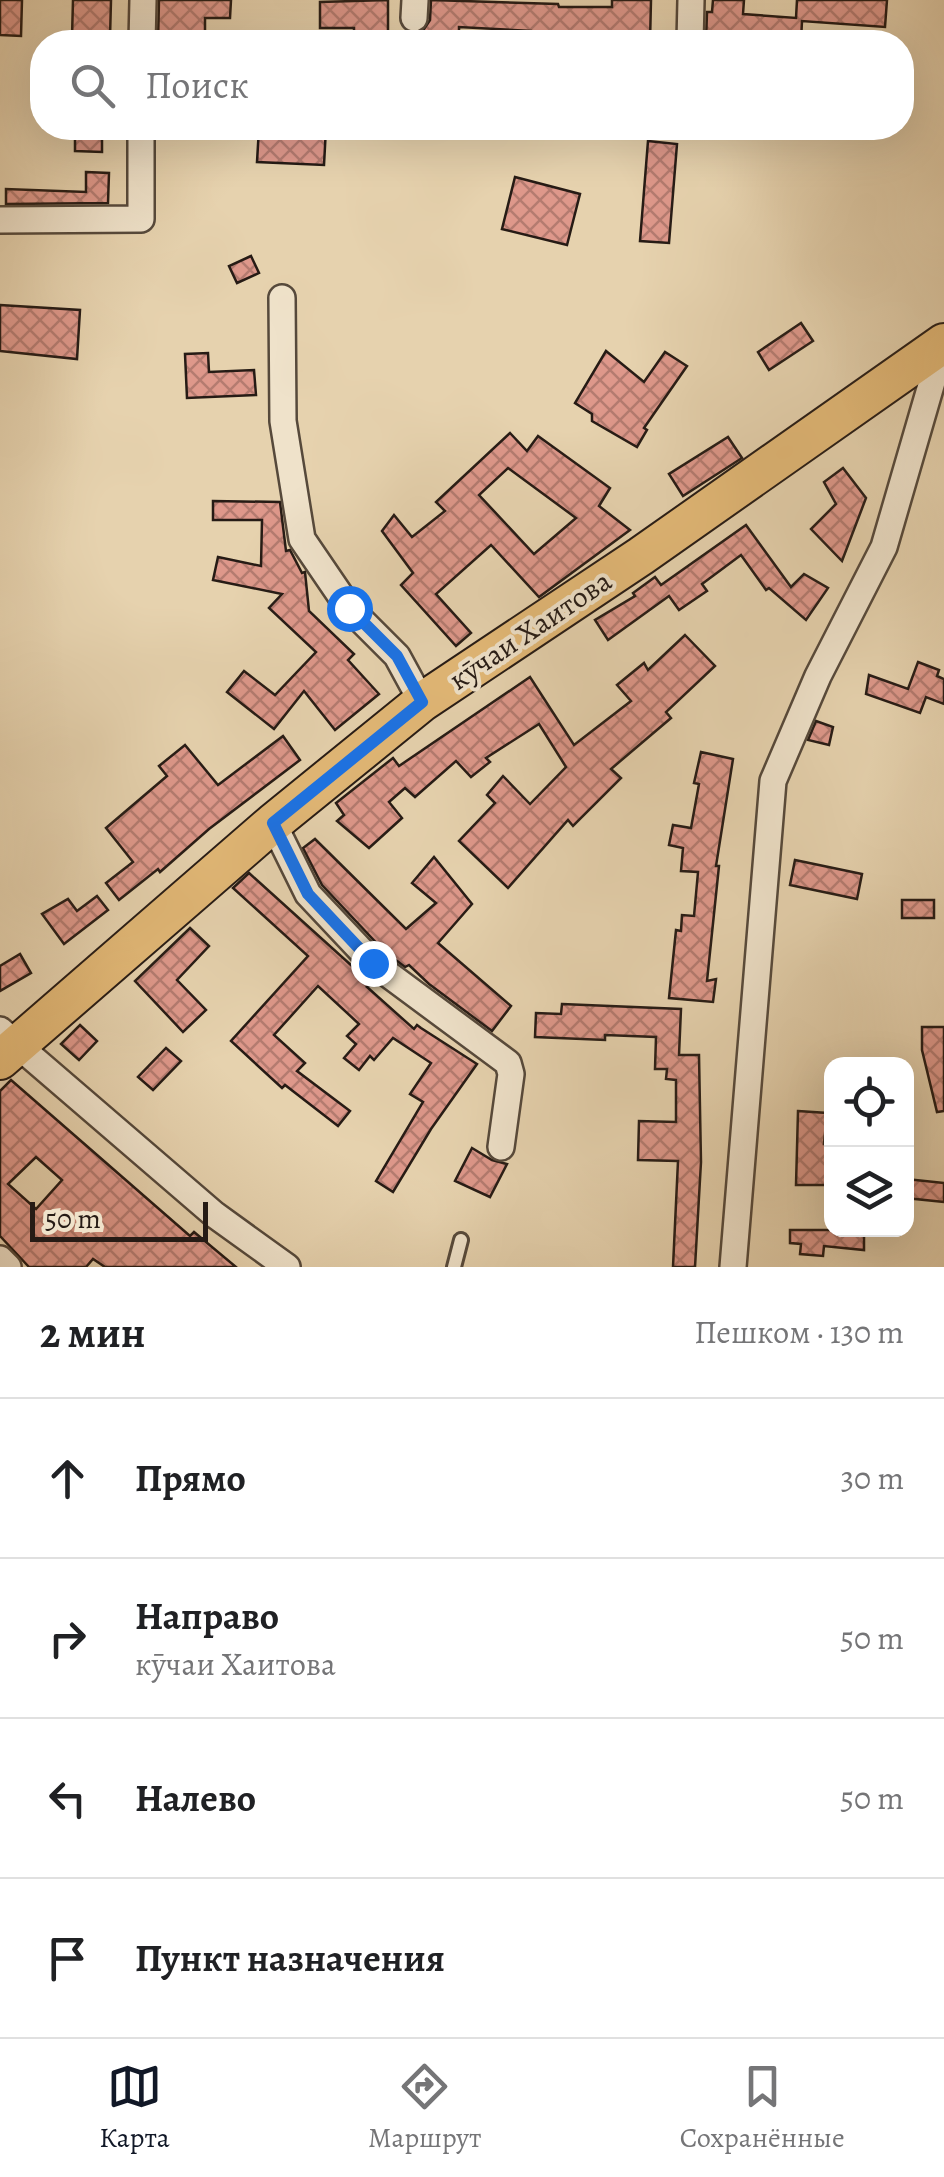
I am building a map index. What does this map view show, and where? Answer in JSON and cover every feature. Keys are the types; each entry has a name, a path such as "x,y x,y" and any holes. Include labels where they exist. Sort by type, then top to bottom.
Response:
{"main road":[{"name":"кӯчаи Хаитова","path":"5,1045 422,702 641,556 943,344"}],"street":[{"path":"142,30 143,0"},
{"path":"690,30 691,0"},
{"path":"0,220 141,219 141,140"},
{"path":"282,298 283,421 302,539 349,608 397,656 422,702"},
{"path":"733,1267 773,782 818,676 884,547 943,344"},
{"path":"273,823 308,894 373,963 508,1063 511,1074 501,1146"},
{"path":"5,1045 287,1267"},
{"path":"0,1259 8,1267"}],"lane":[{"path":"454,1267 461,1240"}],"building":[{"path":"0,0 22,0 21,36 0,35"},
{"path":"73,0 111,0 110,30 72,30"},
{"path":"159,0 231,0 230,18 205,18 205,30 158,30"},
{"path":"388,0 388,30 320,28 320,2"},
{"path":"431,0 612,7 612,0 651,0 650,30 459,27 423,30 430,20"},
{"path":"713,0 744,0 743,14 796,18 797,0 887,0 885,27 802,21 802,30 706,30 707,12 712,12"},
{"path":"75,140 102,140 102,152 75,151"},
{"path":"258,140 325,140 324,165 257,162"},
{"path":"648,141 677,144 669,243 640,241"},
{"path":"86,172 109,173 108,203 6,204 6,189 86,192"},
{"path":"515,177 580,194 567,245 502,229"},
{"path":"251,256 259,273 237,283 229,266"},
{"path":"0,305 80,310 77,359 0,351"},
{"path":"801,323 813,341 769,370 758,352"},
{"path":"606,351 644,382 665,352 687,366 644,428 647,430 637,447 592,421 592,414 575,403"},
{"path":"208,353 209,372 254,370 256,395 187,398 185,354"},
{"path":"510,433 527,451 538,436 610,488 599,506 630,530 539,597 491,545 436,594 471,633 456,646 401,585 413,573 382,531 394,515 412,537 445,511 436,502","holes":["508,468 576,518 534,554 479,495"]},
{"path":"728,437 742,458 683,496 669,474"},
{"path":"843,468 866,498 842,561 811,529 836,504 824,482"},
{"path":"213,501 280,502 286,551 290,550 302,573 305,572 309,611 354,654 348,660 379,694 335,730 304,691 274,729 227,692 244,671 275,695 316,652 269,608 282,594 213,580 218,557 261,566 262,520 213,520"},
{"path":"746,525 791,587 804,574 828,588 806,620 769,588 766,590 741,555 702,584 707,591 679,610 669,596 608,640 595,620 635,596 633,593 655,577 661,585"},
{"path":"685,635 715,666 666,712 671,718 611,769 621,778 573,826 568,820 508,888 459,841 495,803 487,795 503,776 530,804 566,767 539,724 486,758 490,762 471,777 456,761 415,797 405,788 389,802 402,818 369,848 337,821 344,815 336,803 393,758 399,766 530,677 574,745 631,701 617,685 644,663 648,670"},
{"path":"918,662 939,670 937,676 944,679 944,704 926,697 920,713 866,694 869,675 908,689"},
{"path":"816,721 833,727 829,745 808,740"},
{"path":"283,736 300,760 119,900 106,883 133,862 106,828 167,776 159,766 185,745 218,785"},
{"path":"701,752 733,759 716,866 707,981 716,979 713,1002 669,998 676,930 681,931 682,915 694,916 698,872 681,871 683,848 669,845 673,825 691,828"},
{"path":"315,839 406,929 436,903 412,883 434,857 472,904 438,943 511,1006 492,1031 409,965 405,967 384,951 322,885 303,848"},
{"path":"795,860 862,874 857,899 790,885"},
{"path":"249,873 372,984 367,987 414,1029 417,1025 477,1064 393,1192 376,1181 423,1102 410,1094 431,1063 393,1038 359,1070 344,1058 356,1044 347,1036 359,1024 318,986 274,1035 305,1063 297,1071 350,1111 338,1126 285,1085 282,1088 231,1041 308,956 233,888"},
{"path":"97,896 108,910 64,944 42,914 68,899 77,911"},
{"path":"902,900 934,900 934,918 902,918"},
{"path":"190,928 209,946 177,980 206,1010 183,1032 135,981"},
{"path":"20,954 31,973 0,991 0,966"},
{"path":"562,1004 681,1009 679,1055 699,1055 701,1162 695,1267 673,1267 678,1161 638,1160 639,1121 676,1122 676,1080 666,1079 667,1069 655,1069 656,1037 535,1037 536,1013 561,1014"},
{"path":"80,1025 97,1041 79,1060 61,1044"},
{"path":"922,1027 944,1027 944,1111 937,1112 922,1050"},
{"path":"166,1048 181,1061 153,1090 138,1077"},
{"path":"11,1080 190,1236 194,1232 236,1267 105,1267 93,1259 86,1267 29,1267 0,1236 0,1091","holes":["36,1157 62,1180 36,1209 8,1184"]},
{"path":"798,1111 824,1113 824,1185 796,1185"},
{"path":"472,1148 507,1164 490,1197 455,1181"},
{"path":"914,1180 944,1183 944,1202 914,1199"},
{"path":"790,1230 824,1230 824,1237 864,1237 864,1250 824,1246 823,1256 800,1254 801,1244 790,1243"}],"route":[{"path":"349,608 397,656 422,702 273,823 308,894 373,963"}]}
